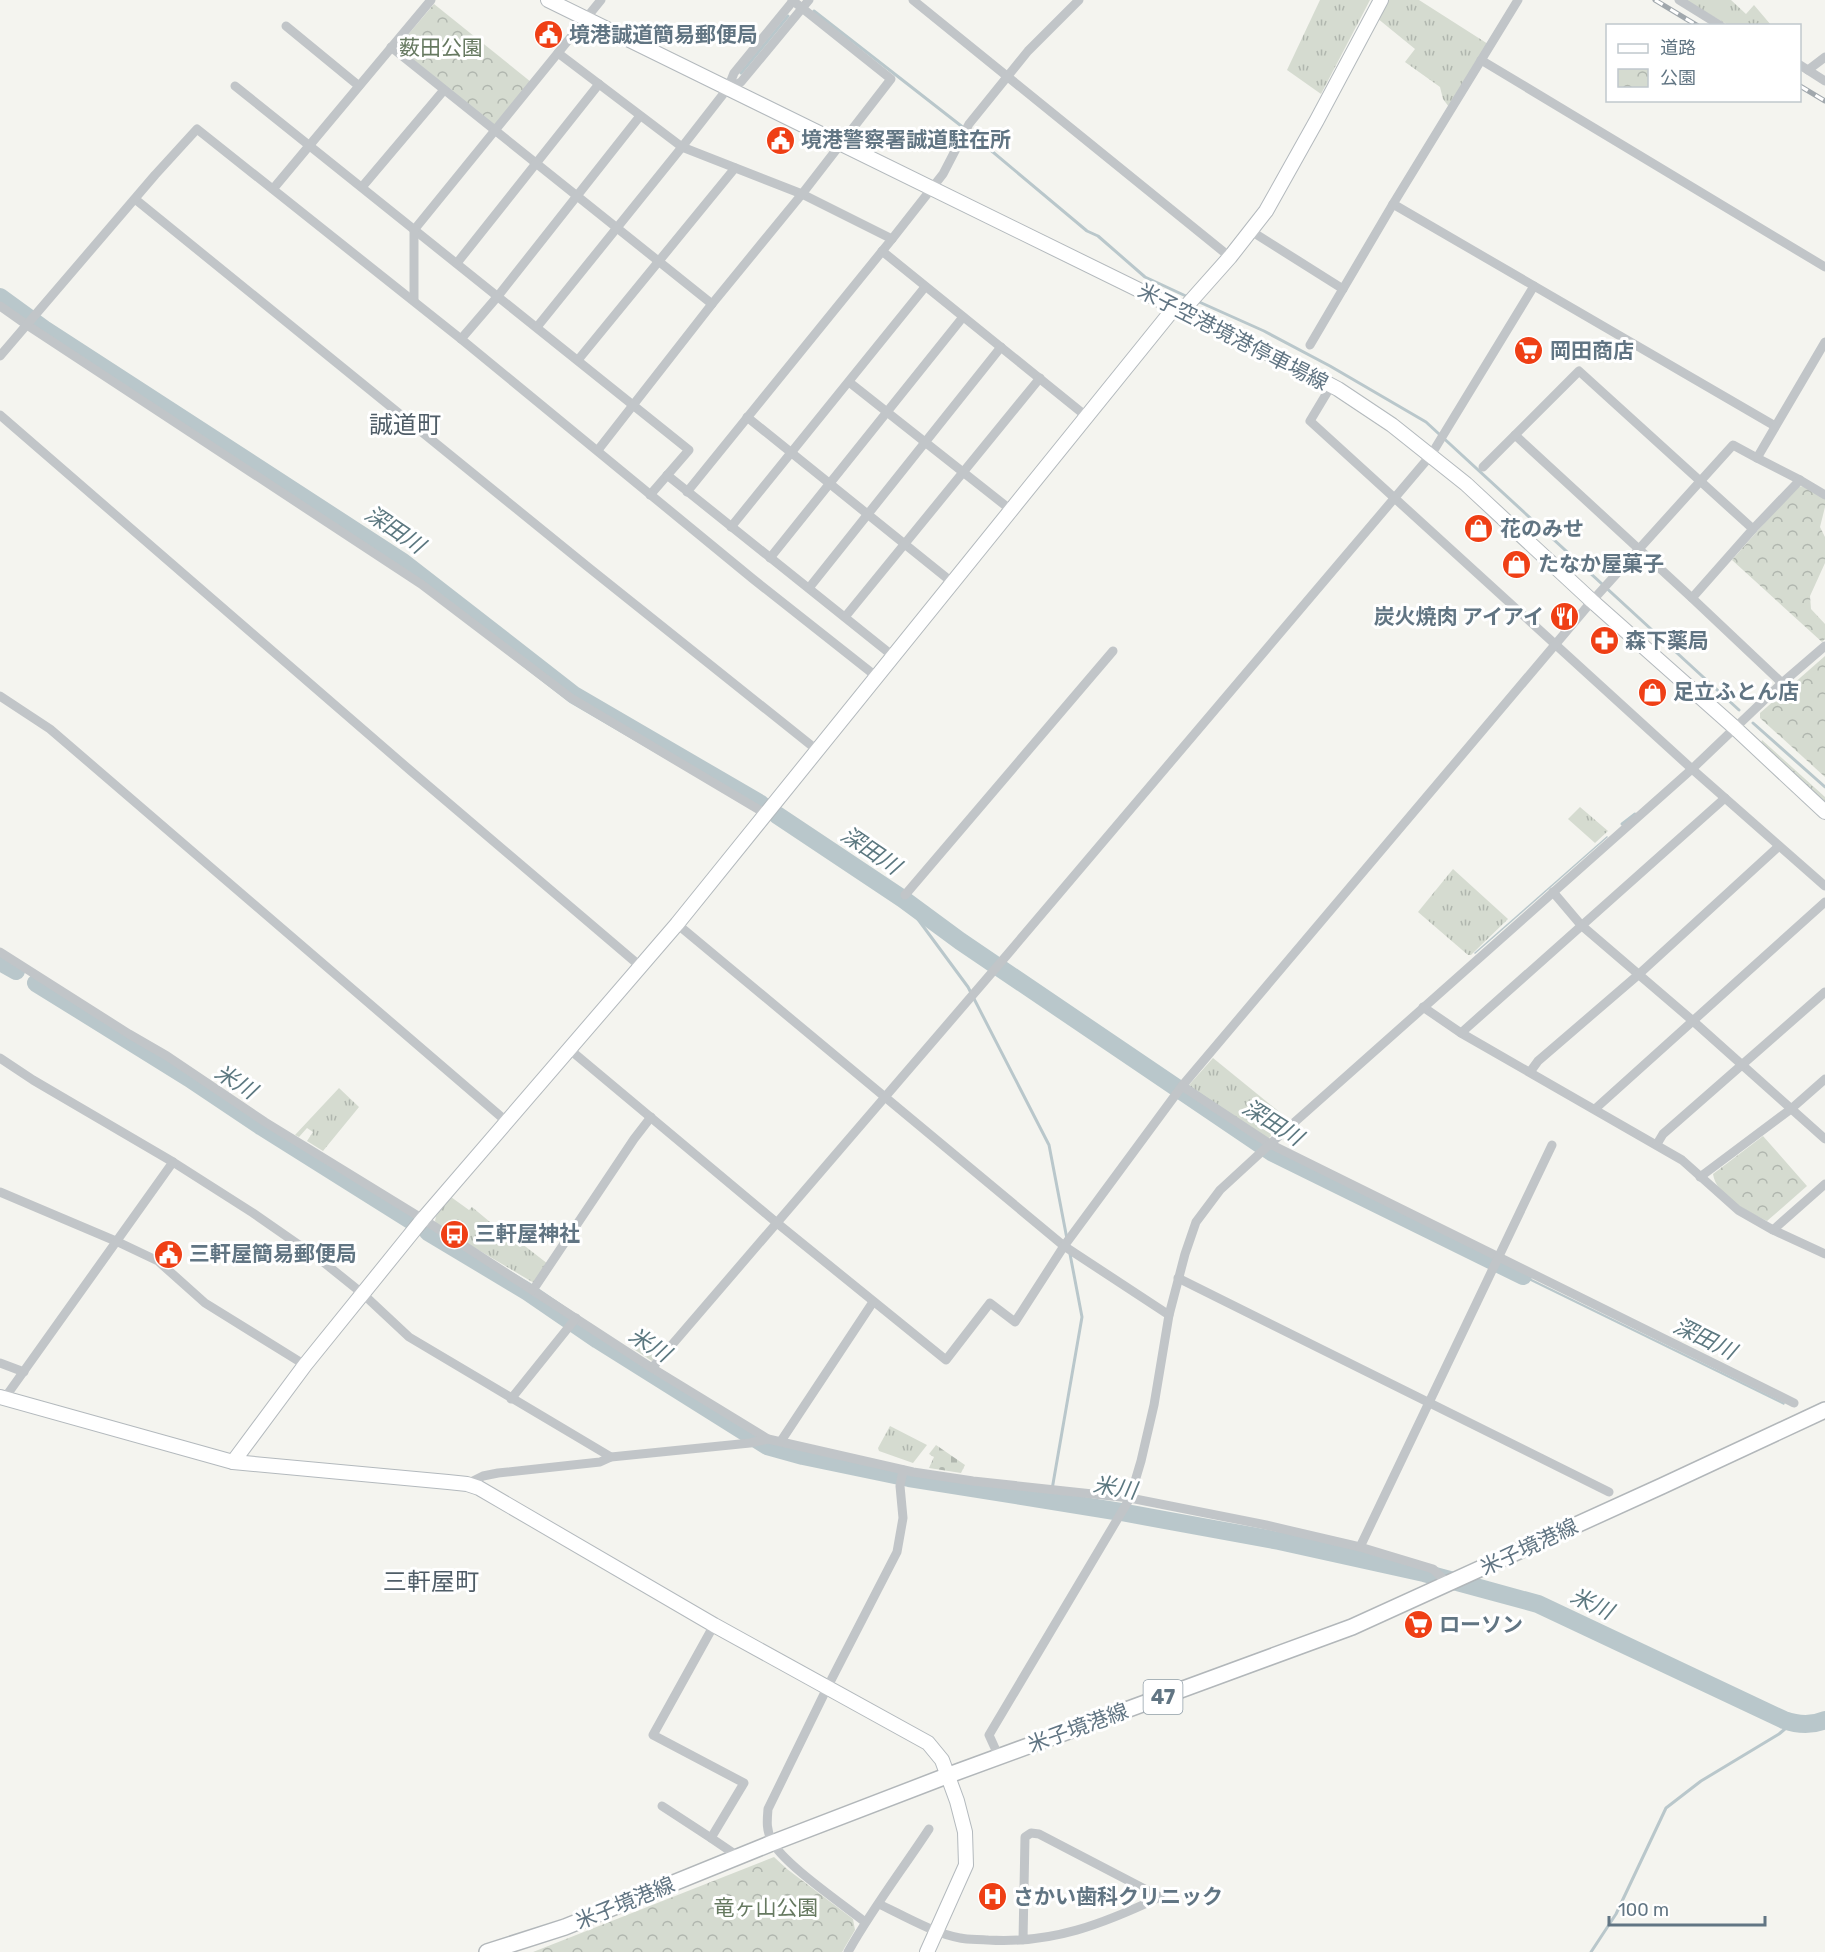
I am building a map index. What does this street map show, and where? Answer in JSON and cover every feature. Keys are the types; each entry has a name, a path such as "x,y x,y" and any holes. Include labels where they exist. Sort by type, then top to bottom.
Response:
{"main road":[{"name":"米子境港線","path":"488,1952 565,1927 772,1843 949,1775 1352,1627 1825,1410"}],"street":[{"path":"273,189 432,0"},
{"name":"米子空港境港停車場線","path":"548,0 1331,386 1392,425 1466,484 1825,812"},
{"path":"414,301 414,230 601,0"},
{"path":"537,327 682,147 728,88 734,74 793,0 891,79 598,450"},
{"path":"728,88 741,82 809,0"},
{"path":"913,0 1230,257"},
{"path":"687,492 932,189 943,174 969,124 1028,51 1079,0"},
{"path":"233,1462 305,1365 423,1219 677,924 1086,416 1178,309 1230,257 1251,231 1279,190 1381,0"},
{"path":"1310,345 1518,0"},
{"path":"1679,0 1718,24"},
{"path":"286,26 359,86"},
{"path":"391,47 712,304"},
{"path":"558,53 682,147 802,194 892,239"},
{"path":"1804,67 1825,57"},
{"path":"1481,60 1825,267"},
{"path":"1804,67 1825,81"},
{"path":"457,263 599,84"},
{"path":"235,86 688,450 650,495"},
{"path":"362,188 444,90"},
{"path":"461,339 498,296 640,116"},
{"path":"0,356 196,129 414,301 650,495 877,677"},
{"path":"578,360 735,168"},
{"path":"135,199 817,750"},
{"path":"1393,204 1775,426"},
{"path":"1251,231 1343,289"},
{"path":"882,251 1086,416"},
{"path":"652,1368 1431,455 1534,286"},
{"path":"731,527 925,287"},
{"path":"0,306 421,584 571,698 766,814"},
{"path":"770,558 963,317"},
{"path":"1757,458 1825,342"},
{"path":"809,588 1001,347"},
{"path":"1483,467 1580,370 1753,529"},
{"path":"845,617 1040,378"},
{"path":"849,382 1011,510"},
{"path":"1331,386 1310,421 1692,769 1825,886"},
{"path":"0,415 640,966"},
{"path":"747,417 953,583"},
{"path":"1515,435 1782,683"},
{"path":"569,1050 946,1360 990,1303 1015,1322 1064,1246 1182,1086 1592,601 1733,445 1825,495"},
{"path":"667,475 893,656"},
{"path":"1692,598 1800,480"},
{"path":"999,1757 989,1735 1130,1498 1154,1406 1169,1315 1196,1222 1221,1190 1270,1144 1692,769 1782,683 1825,646"},
{"path":"905,895 1113,651"},
{"path":"0,696 50,729 506,1121"},
{"path":"1461,1033 1725,798"},
{"path":"1530,1072 1538,1061 1638,975 1779,846"},
{"path":"1553,892 1581,925 1825,1139"},
{"path":"1595,1109 1825,902"},
{"path":"677,924 1064,1246 1169,1315"},
{"path":"0,952 167,1056 265,1122 423,1219 652,1368 768,1438 903,1470 973,1481 1130,1498 1266,1525 1360,1547 1433,1569 1448,1584"},
{"path":"1657,1144 1663,1134 1825,992"},
{"path":"1424,1007 1461,1033 1682,1160 1738,1210 1773,1230 1825,1254"},
{"path":"0,1058 253,1213 314,1255 363,1294 409,1337 611,1457"},
{"path":"1700,1177 1791,1109 1825,1079"},
{"path":"1182,1086 1270,1144 1794,1403"},
{"path":"533,1290 651,1117"},
{"path":"1360,1547 1552,1145"},
{"path":"173,1162 24,1372 2,1398 233,1462 467,1484 479,1488 714,1625 928,1743 942,1760 949,1775 965,1832 966,1864 927,1952"},
{"path":"1773,1230 1825,1184"},
{"path":"0,1192 118,1242 158,1262 205,1303 305,1365"},
{"path":"1178,1278 1609,1492"},
{"path":"781,1442 873,1302"},
{"path":"511,1399 576,1318"},
{"path":"0,1363 24,1372"},
{"path":"467,1484 483,1476 600,1462 611,1457 750,1443 768,1438"},
{"path":"865,1922 784,1858 772,1843 766,1827 768,1809 897,1552 903,1518 900,1486 903,1470"},
{"path":"711,1838 744,1783 653,1735 714,1625"},
{"path":"662,1806 739,1857"},
{"path":"848,1952 865,1922 929,1829"},
{"path":"879,1904 959,1938 1023,1940 1074,1932 1113,1919 1160,1897 1039,1834 1031,1833 1025,1837 1023,1940"}],"green space":[{"path":"1320,0 1370,0 1321,94 1287,70"},
{"path":"1387,0 1419,0 1488,44 1449,107 1443,99 1440,87 1405,62 1415,49 1377,18"},
{"path":"1685,0 1731,0 1746,14 1754,5 1770,24 1726,24"},
{"name":"薮田公園","path":"434,4 531,82 495,127 395,50"},
{"path":"1804,486 1825,498 1820,527 1825,537 1825,563 1810,596 1811,609 1825,624 1825,639 1822,642 1732,560 1796,487"},
{"path":"1825,656 1825,777 1760,718 1760,713"},
{"path":"1762,740 1825,797 1825,802 1761,743"},
{"path":"1580,807 1608,831 1595,843 1568,819"},
{"path":"1453,869 1508,919 1471,955 1468,955 1418,912"},
{"path":"1213,1058 1288,1119 1267,1140 1190,1090 1189,1085"},
{"path":"339,1088 359,1107 323,1151 307,1141 313,1132 307,1128 299,1137 295,1135"},
{"path":"1763,1136 1807,1186 1767,1221 1727,1196 1715,1182 1713,1174"},
{"path":"451,1197 469,1210 472,1207 548,1264 534,1283 438,1226 435,1221 436,1216"},
{"path":"641,1334 662,1350 652,1361 632,1348"},
{"path":"890,1426 927,1445 913,1463 879,1451 878,1448"},
{"path":"936,1445 965,1465 961,1473 929,1468 934,1457 929,1454"},
{"name":"竜ヶ山公園","path":"774,1857 853,1919 855,1930 842,1952 533,1952"}],"shaded area":[{"path":"1607,836 1608,837 1474,953"},
{"path":"1503,1265 1785,1403 1784,1405 1502,1267"}],"waterway":[{"path":"814,11 969,132 1145,277 1188,297"},
{"path":"741,73 788,16"},
{"name":"深田川","path":"0,297 44,329 403,562 574,695 761,804"},
{"path":"1197,301 1264,331 1330,366 1426,422 1739,710"},
{"path":"1753,723 1825,787"},
{"path":"1622,824 1635,814"},
{"name":"深田川","path":"777,815 1273,1153 1523,1276"},
{"path":"903,899 968,987 1049,1145 1067,1239"},
{"name":"米川","path":"0,962 16,971"},
{"name":"米川","path":"36,983 410,1220"},
{"name":"米川","path":"428,1232 528,1292 598,1340 767,1446 803,1456 909,1478 1121,1512 1279,1541 1424,1573 1538,1604 1784,1720 1804,1724 1825,1720"},
{"path":"1050,1501 1082,1317 1070,1254"},
{"path":"1591,1952 1616,1914 1666,1808 1701,1781 1779,1734 1792,1723"}],"railway":[{"path":"1655,0 1695,24"},
{"path":"1801,87 1825,101"}],"place":[{"name":"境港誠道簡易郵便局","path":"548,35"},
{"name":"境港警察署誠道駐在所","path":"780,140"},
{"name":"岡田商店","path":"1529,351"},
{"name":"花のみせ","path":"1479,529"},
{"name":"たなか屋菓子","path":"1517,564"},
{"name":"炭火焼肉 アイアイ","path":"1565,617"},
{"name":"森下薬局","path":"1604,641"},
{"name":"足立ふとん店","path":"1652,692"},
{"name":"三軒屋神社","path":"454,1234"},
{"name":"三軒屋簡易郵便局","path":"168,1254"},
{"name":"ローソン","path":"1418,1625"},
{"name":"さかい歯科クリニック","path":"992,1897"}],"district":[{"name":"誠道町","path":"405,425"},
{"name":"三軒屋町","path":"431,1582"}]}
